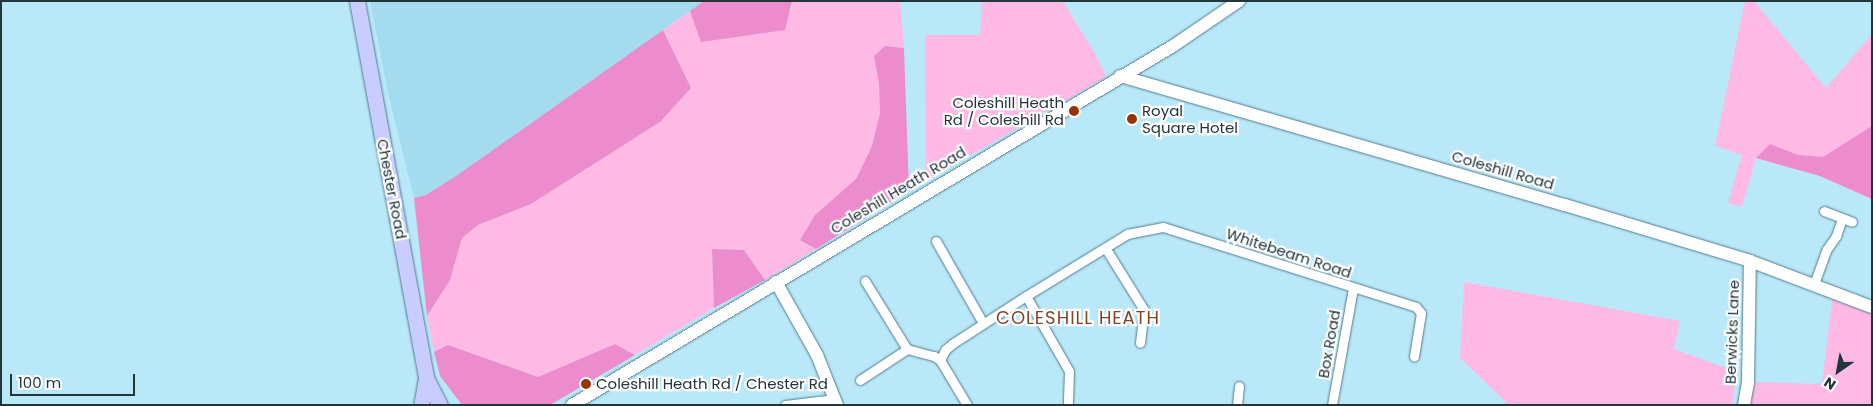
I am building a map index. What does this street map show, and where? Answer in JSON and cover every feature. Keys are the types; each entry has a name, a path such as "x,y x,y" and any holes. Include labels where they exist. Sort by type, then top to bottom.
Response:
{"highway":[{"name":"Chester Road","path":"356,1 426,378 440,405"},
{"name":"Chester Road","path":"421,405 426,378"}],"street":[{"name":"Coleshill Heath Road","path":"572,405 1173,46 1239,1"},
{"name":"Coleshill Road","path":"1120,76 1565,204 1750,261 1872,307"},
{"path":"1824,211 1852,222"},
{"path":"1814,284 1827,249 1836,236 1842,219"},
{"name":"Whitebeam Road","path":"940,360 945,350 983,323 1106,249 1127,234 1163,227 1418,308 1421,313 1414,356"},
{"path":"936,241 983,323"},
{"path":"1106,249 1144,310 1140,343"},
{"name":"Berwicks Lane","path":"1744,405 1748,383 1750,261"},
{"path":"865,281 907,350"},
{"path":"776,282 817,355 836,402 785,405"},
{"name":"Box Road","path":"1332,405 1353,288"},
{"path":"1026,296 1069,371 1068,405"},
{"path":"860,380 907,350 934,356 940,360 967,405"},
{"path":"1237,405 1239,386"}],"shaded area":[{"path":"370,1 704,1 459,174 426,195 414,198 388,93"},
{"path":"704,1 792,1 785,30 701,42 690,11"},
{"path":"792,1 900,1 904,48 885,46 874,56 879,84 880,113 872,146 856,179 815,215 800,240 816,249 765,280 744,250 712,249 714,308 635,355 615,344 538,377 448,345 434,352 427,316 450,280 462,238 478,225 531,204 660,122 691,88 663,30 690,11 702,41 791,10"},
{"path":"982,1 1063,1 1097,57 1106,77 926,181 925,35 980,35"},
{"path":"1745,1 1754,1 1826,88 1872,34 1872,199 1820,176 1756,158 1742,207 1728,203 1742,155 1715,146"},
{"path":"663,30 691,88 660,122 531,204 478,225 462,238 450,280 427,316 414,198 426,195 459,174"},
{"path":"885,46 904,48 909,191 816,249 800,240 815,215 856,179 872,146 880,113 879,84 874,56"},
{"path":"1872,126 1872,199 1820,176 1756,158 1770,144 1798,155 1823,157"},
{"path":"712,249 744,250 765,280 714,308"},
{"path":"1464,282 1680,321 1674,349 1737,372 1732,405 1509,405 1460,358"},
{"path":"1832,299 1872,314 1872,405 1748,405 1751,382 1822,384"},
{"path":"615,344 635,355 550,405 462,405 440,376 434,352 448,345 538,377"}],"place":[{"name":"Coleshill Heath Rd / Coleshill Rd","path":"1074,111"},
{"name":"Royal Square Hotel","path":"1132,119"},
{"name":"Coleshill Heath Rd / Chester Rd","path":"586,384"}],"district":[{"name":"COLESHILL HEATH","path":"1078,318"}]}
